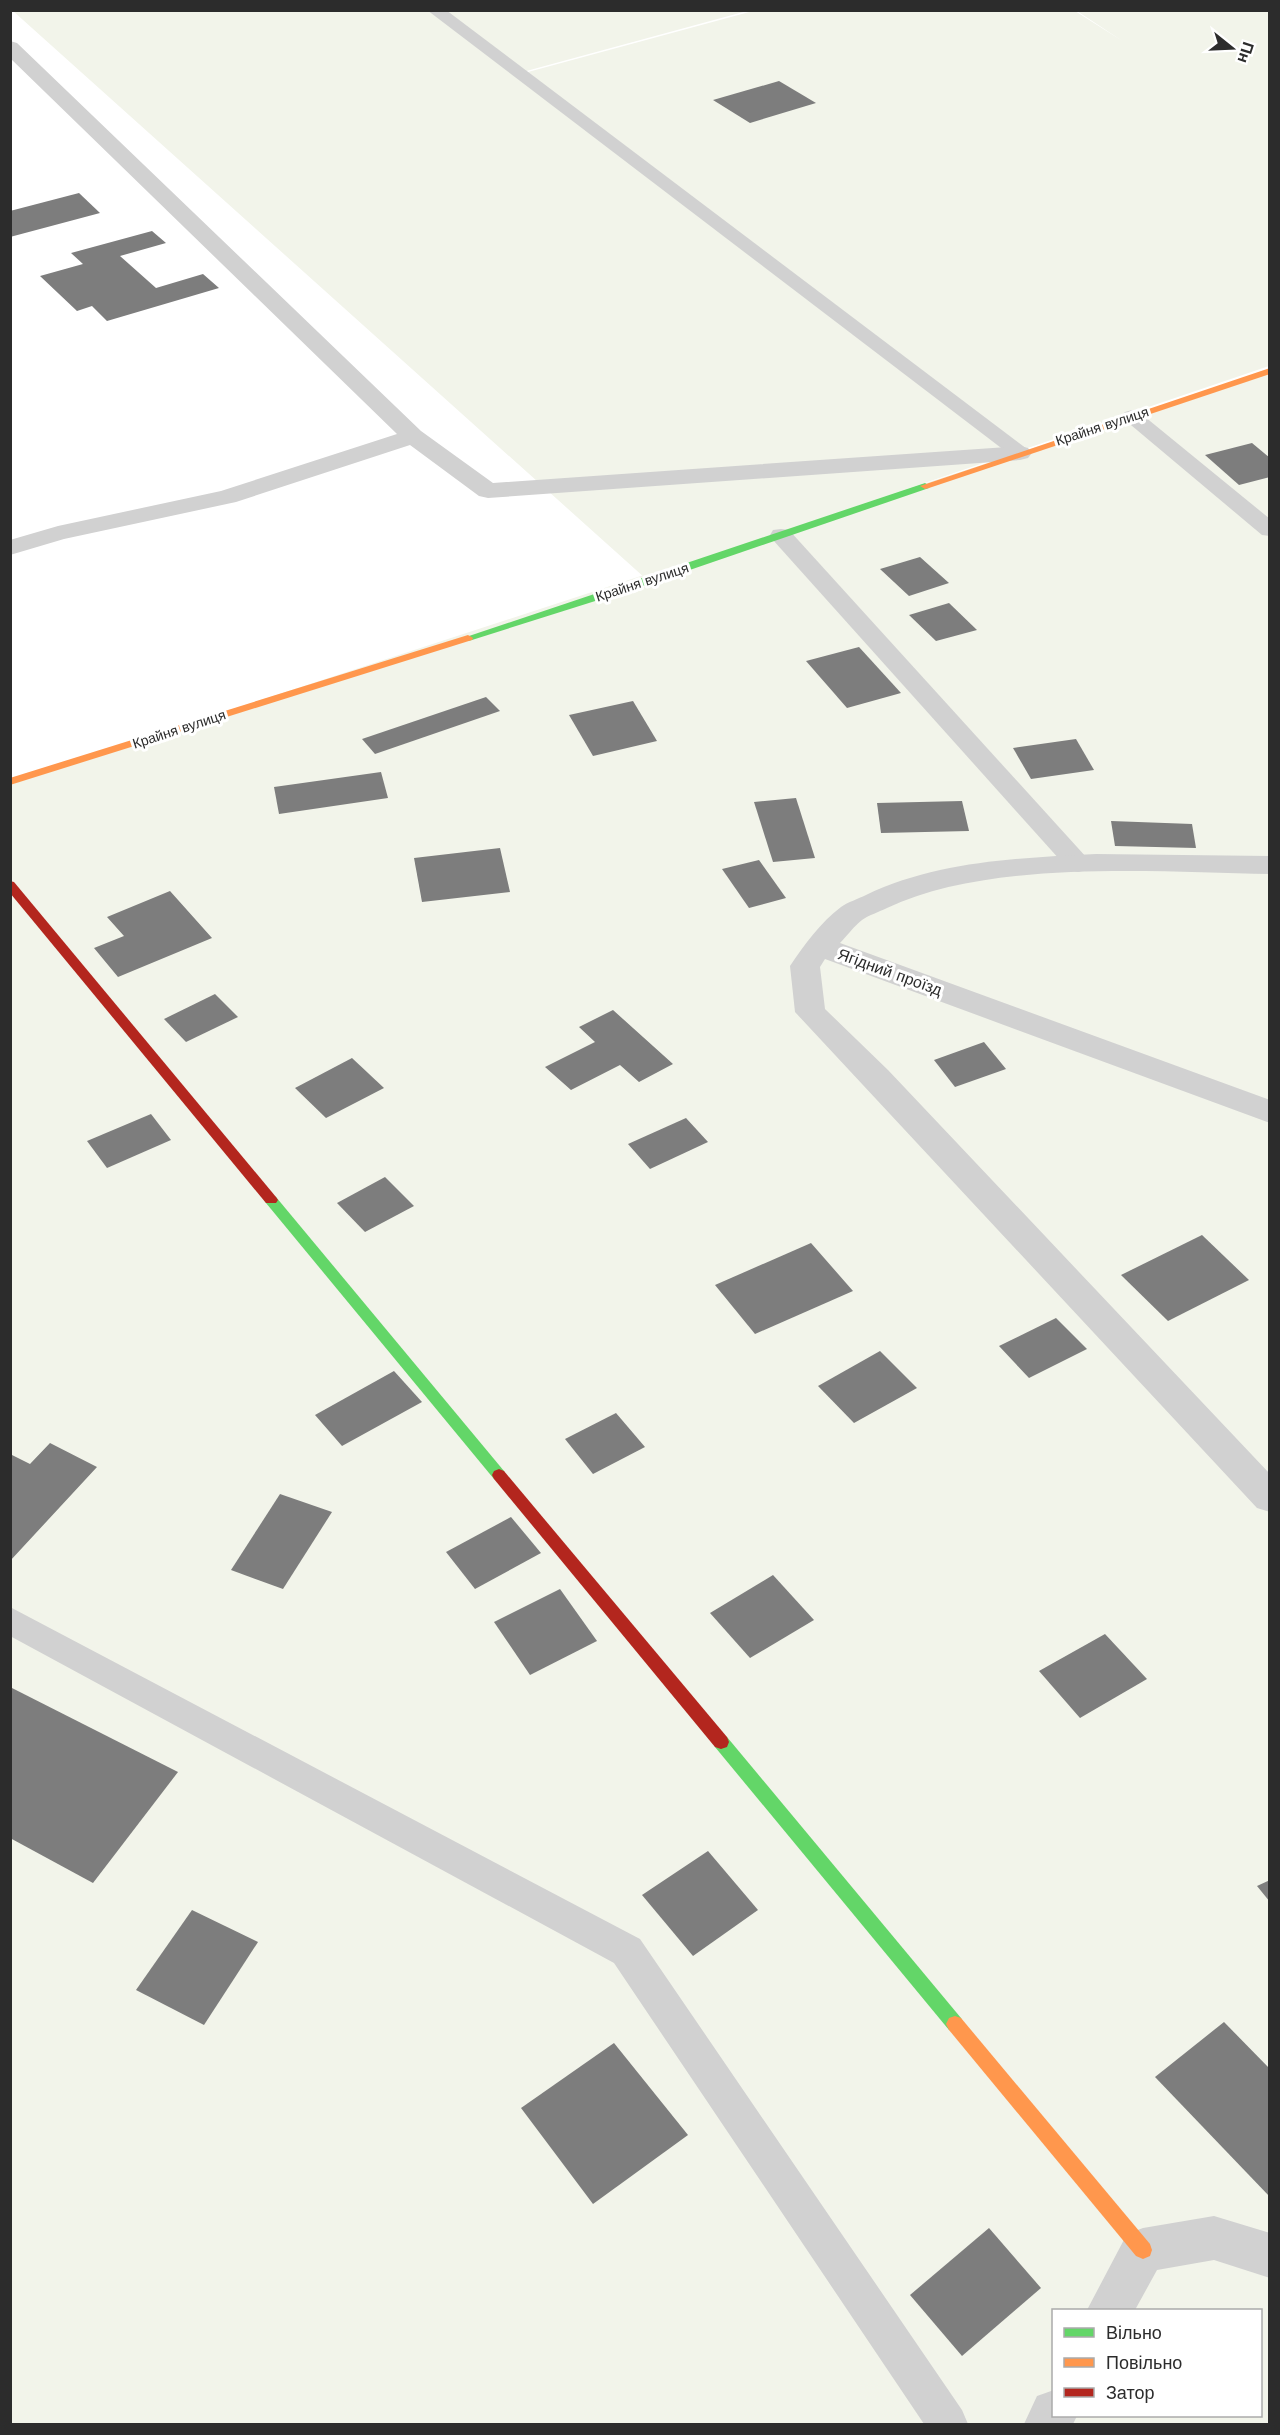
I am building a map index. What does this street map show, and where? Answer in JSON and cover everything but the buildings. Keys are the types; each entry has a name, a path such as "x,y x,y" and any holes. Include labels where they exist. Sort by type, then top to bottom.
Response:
{"street":[{"path":"10,47 413,436 488,491 1020,453"},
{"name":"Крайня вулиця","path":"10,782 642,583 1020,453 1269,371"},
{"path":"10,548 58,533 227,497 413,436"},
{"name":"Ягідний проїзд","path":"1269,865 1078,864 985,869 922,882 867,905 830,929 819,946 1269,1112"},
{"path":"10,885 1143,2250"},
{"path":"819,946 805,966 810,1012 877,1078 1269,1498"},
{"path":"1143,2250 1214,2238 1269,2256"},
{"path":"1111,2309 1143,2250"}],"lane":[{"path":"435,10 1020,453"},
{"path":"1132,416 1269,530"},
{"path":"781,535 1078,864"},
{"path":"10,1620 627,1951 948,2424"}],"shaded area":[{"path":"13,11 432,11 517,75 753,11 1075,11 1124,42 1077,11 1269,11 1269,366 645,578"},
{"path":"437,11 747,11 519,73"},
{"path":"1269,371 1269,2424 11,2424 10,782"}],"traffic: fast":[{"path":"468,638 642,583 925,486"},
{"path":"271,1200 499,1475"},
{"path":"721,1742 955,2024"}],"traffic: slow":[{"path":"925,486 1270,371"},
{"path":"10,782 468,638"},
{"path":"955,2024 1143,2250"}],"traffic: jam":[{"path":"10,885 271,1200"},
{"path":"499,1475 721,1742"}]}
